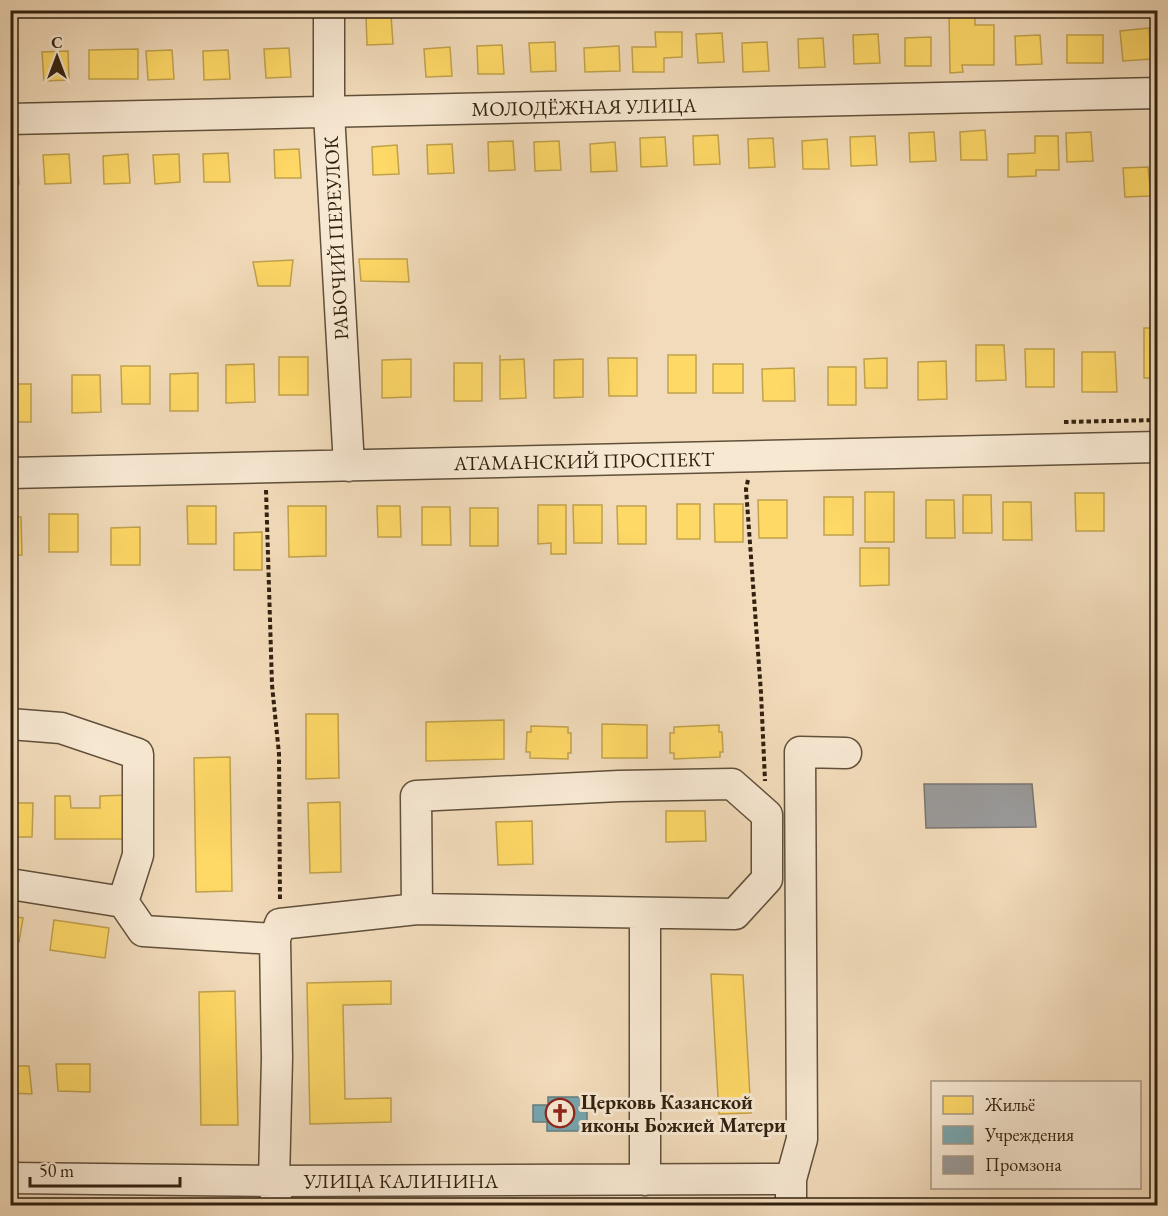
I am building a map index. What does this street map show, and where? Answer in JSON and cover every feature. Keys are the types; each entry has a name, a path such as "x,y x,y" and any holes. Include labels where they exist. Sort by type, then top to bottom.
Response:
{"street":[{"name":"РАБОЧИЙ ПЕРЕУЛОК","path":"329,10 329,113 348,466"},
{"name":"МОЛОДЁЖНАЯ УЛИЦА","path":"10,119 1158,93"},
{"name":"АТАМАНСКИЙ ПРОСПЕКТ","path":"10,473 1158,447"},
{"path":"10,724 61,728 138,754 138,855 123,902"},
{"path":"791,1192 802,1139 800,752 846,753"},
{"path":"10,884 123,902 142,931 278,931 417,909 735,914 767,879 767,815 732,784 620,786 416,796 417,909"},
{"path":"645,913 645,1180"},
{"path":"276,1193 278,931"},
{"name":"УЛИЦА КАЛИНИНА","path":"10,1178 276,1193 645,1180 791,1192"}],"path":[{"path":"754,457 746,489 761,693 767,815"},
{"path":"265,468 272,685 279,754 278,931"}],"building: Жильё":[{"path":"949,10 975,10 975,25 994,25 994,65 962,65 963,72 950,73"},
{"path":"391,15 393,44 367,45 366,16"},
{"path":"1149,28 1151,59 1123,61 1120,31"},
{"path":"655,32 682,32 682,57 664,58 664,72 633,72 632,47 656,47"},
{"path":"722,33 724,62 698,63 696,34"},
{"path":"878,34 880,63 854,64 853,35"},
{"path":"1040,35 1042,64 1016,65 1015,36"},
{"path":"1067,35 1103,35 1103,63 1067,63"},
{"path":"931,37 931,66 905,66 905,38"},
{"path":"823,38 825,67 799,68 798,39"},
{"path":"555,42 556,71 531,72 529,43"},
{"path":"767,42 769,71 743,72 742,43"},
{"path":"502,45 504,74 478,74 477,46"},
{"path":"619,46 620,71 585,72 584,48"},
{"path":"450,47 452,76 426,77 424,49"},
{"path":"289,48 291,77 266,78 264,49"},
{"path":"138,49 138,79 89,79 89,50"},
{"path":"172,50 174,79 148,80 146,51"},
{"path":"228,50 230,79 204,80 203,51"},
{"path":"68,51 69,80 44,81 42,52"},
{"path":"985,130 987,160 961,160 960,132"},
{"path":"934,132 936,161 910,162 909,133"},
{"path":"1091,132 1093,161 1067,162 1066,133"},
{"path":"718,135 720,164 694,165 693,136"},
{"path":"875,136 877,165 851,166 850,137"},
{"path":"1035,136 1058,136 1059,170 1036,170 1036,176 1008,177 1008,154 1035,153"},
{"path":"665,137 667,166 641,167 640,138"},
{"path":"773,138 775,167 749,168 748,139"},
{"path":"827,139 829,169 803,169 802,141"},
{"path":"513,141 515,170 489,171 488,142"},
{"path":"559,141 561,170 535,171 534,142"},
{"path":"615,142 617,171 591,172 590,144"},
{"path":"452,144 454,173 428,174 427,145"},
{"path":"397,145 399,174 373,175 372,147"},
{"path":"299,149 301,178 275,178 274,150"},
{"path":"228,153 230,182 204,182 203,154"},
{"path":"69,154 71,183 45,184 43,155"},
{"path":"128,154 130,183 104,184 103,156"},
{"path":"179,154 180,182 155,184 153,155"},
{"path":"10,155 17,155 19,184 10,184"},
{"path":"1148,167 1151,196 1125,197 1123,168"},
{"path":"359,259 407,259 409,282 361,281"},
{"path":"293,260 290,286 258,286 253,262"},
{"path":"1144,328 1158,328 1158,378 1144,378"},
{"path":"976,345 1004,345 1006,380 976,381"},
{"path":"1025,349 1054,349 1054,387 1026,387"},
{"path":"1082,352 1115,352 1117,392 1082,392"},
{"path":"668,355 696,355 696,393 668,393"},
{"path":"279,357 308,357 308,395 279,395"},
{"path":"608,358 637,358 637,396 609,396"},
{"path":"887,358 887,388 865,388 864,359"},
{"path":"411,359 411,397 382,398 382,360"},
{"path":"524,359 526,398 500,399 500,360"},
{"path":"583,359 583,397 554,398 554,360"},
{"path":"946,361 947,399 918,400 918,362"},
{"path":"454,363 482,363 482,401 454,401"},
{"path":"254,364 255,402 226,403 226,365"},
{"path":"713,364 743,364 743,393 713,393"},
{"path":"121,366 150,366 150,404 122,404"},
{"path":"828,367 856,367 856,405 828,405"},
{"path":"794,368 795,401 763,401 762,369"},
{"path":"198,373 198,411 170,411 170,374"},
{"path":"72,375 100,375 101,412 72,413"},
{"path":"10,384 31,384 31,422 10,422"},
{"path":"1152,488 1158,488 1158,526 1153,526"},
{"path":"865,492 894,492 894,542 865,542"},
{"path":"1075,493 1104,493 1104,531 1076,531"},
{"path":"963,495 991,495 992,533 963,533"},
{"path":"824,497 853,497 853,535 824,535"},
{"path":"758,500 787,500 787,538 759,538"},
{"path":"926,500 954,500 955,538 926,538"},
{"path":"1003,502 1031,502 1032,540 1003,540"},
{"path":"677,504 700,504 700,539 677,539"},
{"path":"714,504 743,504 743,542 715,542"},
{"path":"538,505 566,505 566,554 551,554 551,543 538,544"},
{"path":"573,505 602,505 602,543 574,543"},
{"path":"187,506 216,506 216,544 188,544"},
{"path":"288,506 326,506 326,556 289,557"},
{"path":"377,506 400,506 401,537 378,537"},
{"path":"617,506 646,506 646,544 618,544"},
{"path":"422,507 450,507 451,545 422,545"},
{"path":"470,508 498,508 498,546 470,546"},
{"path":"49,514 78,514 78,552 49,552"},
{"path":"10,517 21,517 22,555 10,555"},
{"path":"140,527 140,565 111,565 111,528"},
{"path":"262,532 262,570 234,570 234,533"},
{"path":"860,548 889,548 889,585 860,586"},
{"path":"306,714 338,714 339,778 306,779"},
{"path":"504,720 504,759 426,761 426,722"},
{"path":"602,724 647,725 647,758 602,758"},
{"path":"719,725 719,732 722,732 723,752 720,752 720,757 674,759 674,753 670,753 670,733 674,733 674,727"},
{"path":"531,726 568,727 568,733 571,733 571,753 568,753 568,759 530,758 530,752 526,752 527,732 531,732"},
{"path":"230,757 232,891 196,892 194,758"},
{"path":"127,795 127,839 55,839 55,796 70,796 71,808 100,808 100,796"},
{"path":"340,802 341,872 310,873 308,803"},
{"path":"10,803 33,803 32,837 10,837"},
{"path":"666,811 705,811 706,841 666,842"},
{"path":"532,821 533,864 498,865 496,822"},
{"path":"10,916 23,918 19,942 10,941"},
{"path":"54,920 109,928 105,958 50,950"},
{"path":"711,974 743,975 751,1113 719,1114"},
{"path":"391,981 391,1004 343,1005 345,1099 391,1098 391,1122 310,1124 307,983"},
{"path":"235,991 238,1125 201,1125 199,992"},
{"path":"56,1064 90,1064 90,1092 58,1091"},
{"path":"10,1066 29,1066 32,1094 10,1093"},
{"path":"517,1198 516,1206 443,1206 442,1203"},
{"path":"335,1202 378,1203 377,1206 329,1206"}],"building: Учреждения":[{"name":"Церковь Казанской иконы Божией Матери","path":"548,1097 587,1097 587,1131 547,1131 547,1122 533,1122 533,1105 548,1105"}],"building: Промзона":[{"path":"924,784 1032,784 1036,827 926,828"}],"place":[{"name":"Церковь Казанской иконы Божией Матери","path":"560,1113"}]}
